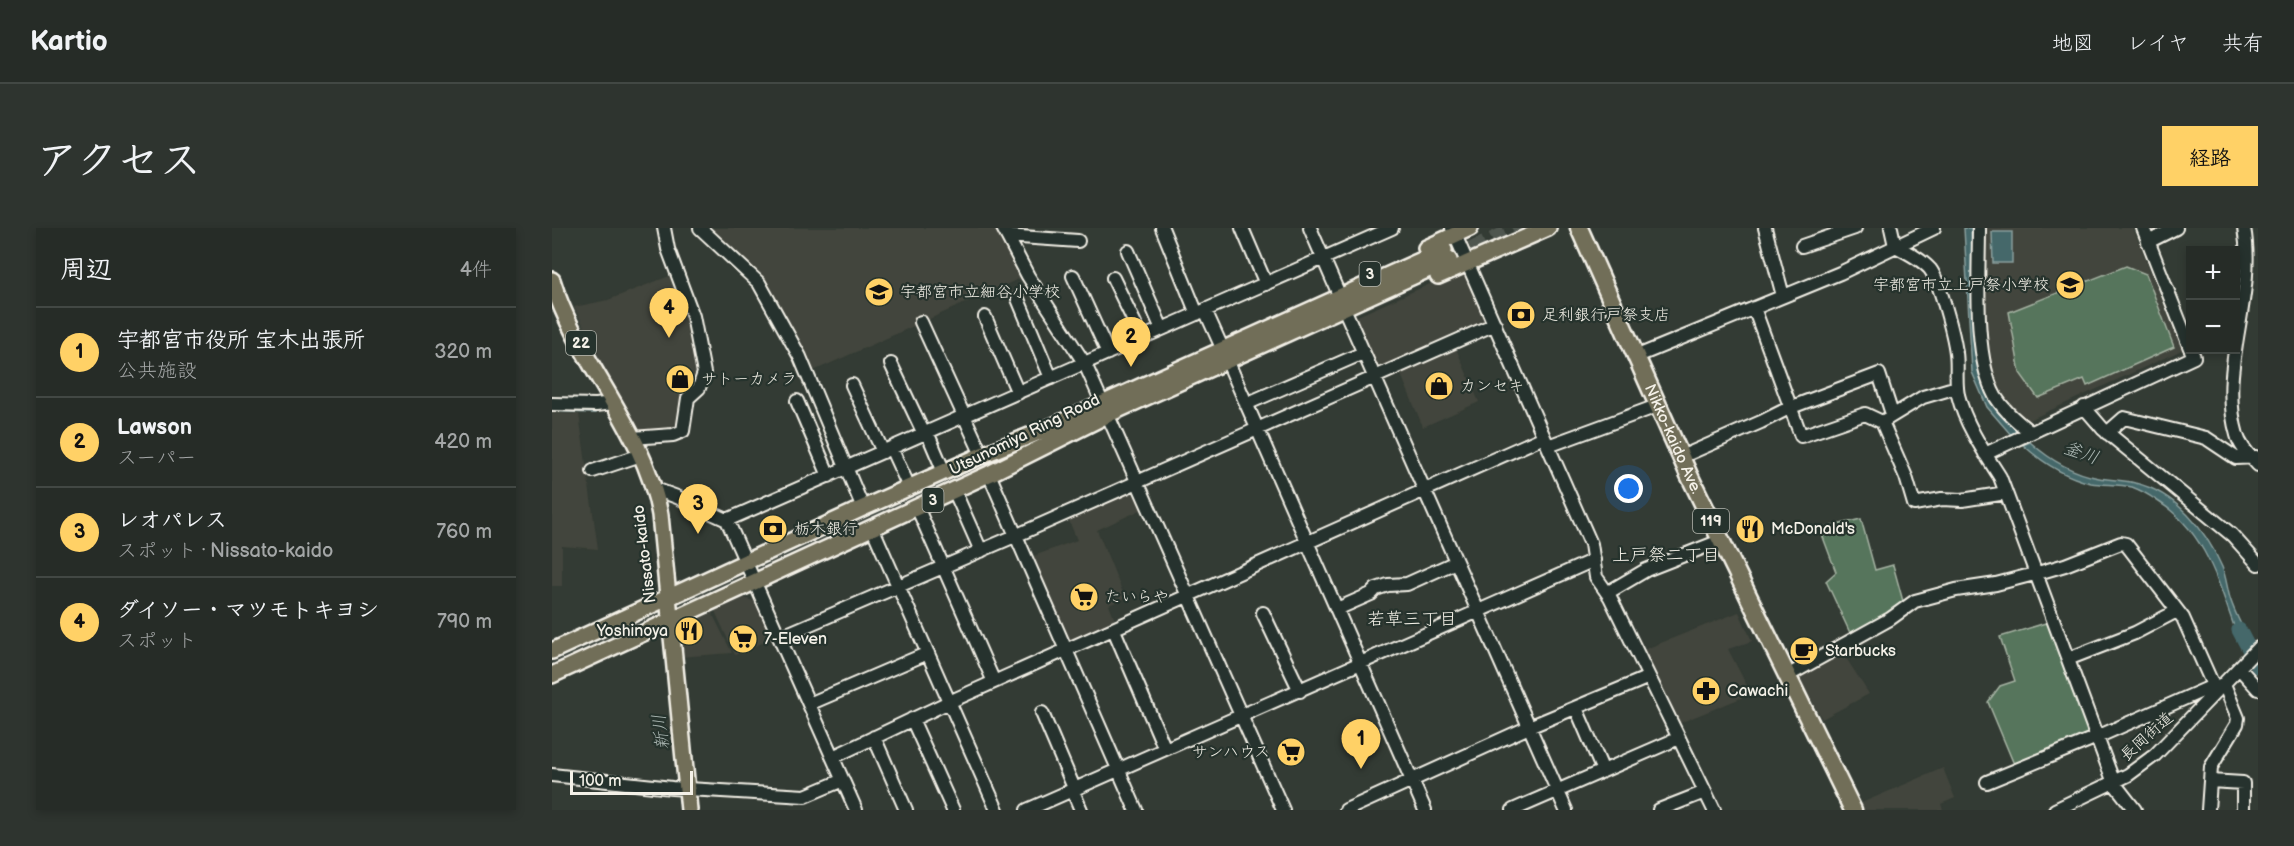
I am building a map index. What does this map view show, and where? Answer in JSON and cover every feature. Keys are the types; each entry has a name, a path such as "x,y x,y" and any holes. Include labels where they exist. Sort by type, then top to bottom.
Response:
{"highway":[{"name":"Nikko-kaido Ave.","path":"1579,228 1657,406 1720,541 1853,810"}],"main road":[{"name":"3","path":"1288,321 1308,304 1454,231 1470,228"},
{"name":"3","path":"1309,323 1347,315 1548,228"},
{"name":"Utsunomiya Ring Road","path":"552,675 754,580 989,474 1106,409 1225,355 1309,323 1446,255 1288,321 1225,355"},
{"name":"Nissato-kaido","path":"552,280 565,312 641,455 655,489 660,515 689,810"},
{"name":"Utsunomiya Ring Road","path":"552,651 668,596 982,455 1044,430 1106,409"}],"street":[{"path":"632,438 673,435 683,431 688,398 699,388 704,373 693,316 668,249 664,228"},
{"path":"700,228 759,283 801,357 863,508"},
{"path":"1162,228 1201,312 1225,355 1425,810"},
{"path":"1242,228 1266,284"},
{"path":"1310,228 1337,290"},
{"path":"727,520 1392,228"},
{"path":"1765,228 1783,296"},
{"path":"1802,246 1855,228"},
{"path":"1891,228 1895,246"},
{"path":"1635,357 1840,273 1934,228"},
{"path":"1979,228 1982,361 1995,396 2008,413 2030,432"},
{"path":"2143,228 2186,337"},
{"path":"2148,242 2176,228"},
{"path":"2244,228 2253,250 2231,389 2237,436 2256,460"},
{"path":"1454,231 1591,544 1596,577 1607,593 1714,810"},
{"path":"1005,232 1078,242"},
{"path":"1005,232 1028,276 1085,364 1190,596 1283,810"},
{"path":"1895,246 1909,253 1930,270 1937,283 1956,352 1957,387 1966,417 2000,477 2038,573 2114,783 2135,810"},
{"path":"1128,251 1162,329"},
{"path":"1073,276 1108,353"},
{"path":"1113,278 1142,338"},
{"path":"1018,299 1051,378"},
{"path":"1754,309 1800,436 1865,414 1887,418 1923,397 1957,387"},
{"path":"1347,315 1566,810"},
{"path":"986,317 1018,393"},
{"path":"921,322 982,455"},
{"path":"780,637 1016,536 1495,324"},
{"path":"1246,404 1363,353"},
{"path":"1985,454 2194,357 2193,354"},
{"path":"891,364 944,472"},
{"path":"1681,457 1789,408 1879,374 1887,418 1914,504 2006,493"},
{"path":"852,385 909,488"},
{"path":"797,401 829,476"},
{"path":"552,404 613,403"},
{"path":"833,757 949,702 1425,492 1546,442 1657,406"},
{"path":"2084,407 2107,433 2232,536 2258,564"},
{"path":"2107,433 2124,418 2206,438 2236,458 2256,460"},
{"path":"593,471 641,455"},
{"path":"989,474 1136,810"},
{"path":"655,489 727,520 856,810"},
{"path":"954,490 981,551"},
{"path":"917,507 994,682"},
{"path":"872,527 997,810"},
{"path":"1607,593 1646,570 1720,541"},
{"path":"1787,676 1890,619 1915,601 2038,573 2121,543 2126,544 2177,611 2218,688 2238,718 2237,724 2211,767 2208,810"},
{"path":"1027,810 1594,560"},
{"path":"1337,609 1371,594 1376,589 1388,585 1407,584 1456,562"},
{"path":"2068,659 2135,633 2177,611"},
{"path":"1263,613 1300,691"},
{"path":"1113,630 1165,749"},
{"name":"長岡街道","path":"2055,810 2114,783 2155,755 2257,648"},
{"path":"810,704 928,653"},
{"path":"2241,666 2258,689"},
{"path":"1346,810 1529,727 1649,677"},
{"path":"1987,782 2218,688"},
{"path":"1576,708 1603,771"},
{"path":"1042,713 1081,810"},
{"path":"912,719 953,810"},
{"path":"874,737 906,810"},
{"path":"1513,810 1679,738"},
{"path":"552,775 688,789 805,796 843,780"},
{"path":"2210,781 2243,783 2243,810"},
{"path":"1659,810 1705,792"}],"shaded area":[{"name":"宇都宮市立細谷小学校","path":"707,228 998,228 1023,277 811,372 780,308 756,273 729,244"},
{"name":"宇都宮市立上戸祭小学校","path":"1984,228 2133,228 2182,350 2027,421 2005,400 1993,375 1986,342"},
{"path":"1466,268 1490,324 1452,339 1479,402 1423,427 1397,365 1377,374 1353,318"},
{"path":"672,275 688,317 699,373 681,430 641,433 601,368 598,355 574,307 608,300"},
{"path":"552,413 579,414 598,549 562,546 562,586 552,586"},
{"name":"たいらや","path":"1136,487 1145,508 1097,530 1125,598 1109,605 1116,623 1067,641 1031,557 1077,540 1067,516"},
{"path":"741,597 756,602 773,638 735,655 714,609"},
{"path":"711,611 732,653 679,657 677,633 682,624"},
{"path":"1739,612 1752,641 1728,649 1751,694 1677,724 1643,650"},
{"path":"1841,650 1869,694 1822,719 1796,674"},
{"path":"1943,768 1955,798 1941,804 1943,810 1862,810 1859,804"}],"green space":[{"path":"2126,266 2146,274 2174,347 2087,386 2084,379 2038,398 2020,373 2009,312"},
{"path":"1861,519 1875,570 1893,565 1904,605 1851,635 1826,581 1836,572 1820,529"},
{"path":"2049,622 2093,742 2016,769 1988,702 2000,686 2015,681 2000,637"}],"water":[{"path":"1964,228 1971,228 1976,345 1995,405 2006,421 2021,433 2012,436 1987,407 1972,372"},
{"path":"1992,232 2012,232 2012,263 1993,263"},
{"path":"2030,442 2045,455 2070,469 2089,476 2130,482 2150,488 2188,514 2215,553 2223,571 2234,610 2251,644 2243,651 2212,567 2190,530 2175,514 2150,496 2132,487 2091,483 2063,473 2038,458 2023,445"}],"waterway":[{"name":"新川","path":"552,411 595,413"},
{"name":"釜川","path":"2239,630 2258,666"},
{"name":"新川","path":"665,650 669,680"}],"tunnel":[{"path":"1450,259 1518,228"}],"place":[{"name":"宇都宮市立上戸祭小学校","path":"2070,285"},
{"name":"宇都宮市立細谷小学校","path":"879,292"},
{"name":"足利銀行戸祭支店","path":"1521,315"},
{"name":"ダイソー・マツモトキヨシ","path":"669,338"},
{"name":"Lawson","path":"1131,367"},
{"name":"サトーカメラ","path":"680,379"},
{"name":"カンセキ","path":"1439,386"},
{"name":"栃木銀行","path":"773,529"},
{"name":"McDonald's","path":"1750,529"},
{"name":"レオパレス","path":"698,534"},
{"name":"たいらや","path":"1084,597"},
{"name":"Yoshinoya","path":"689,631"},
{"name":"7-Eleven","path":"743,639"},
{"name":"Starbucks","path":"1804,651"},
{"name":"Cawachi","path":"1706,691"},
{"name":"サンハウス","path":"1291,752"},
{"name":"宇都宮市役所 宝木出張所","path":"1361,769"}],"district":[{"name":"上戸祭二丁目","path":"1666,555"},
{"name":"若草三丁目","path":"1412,619"}]}
